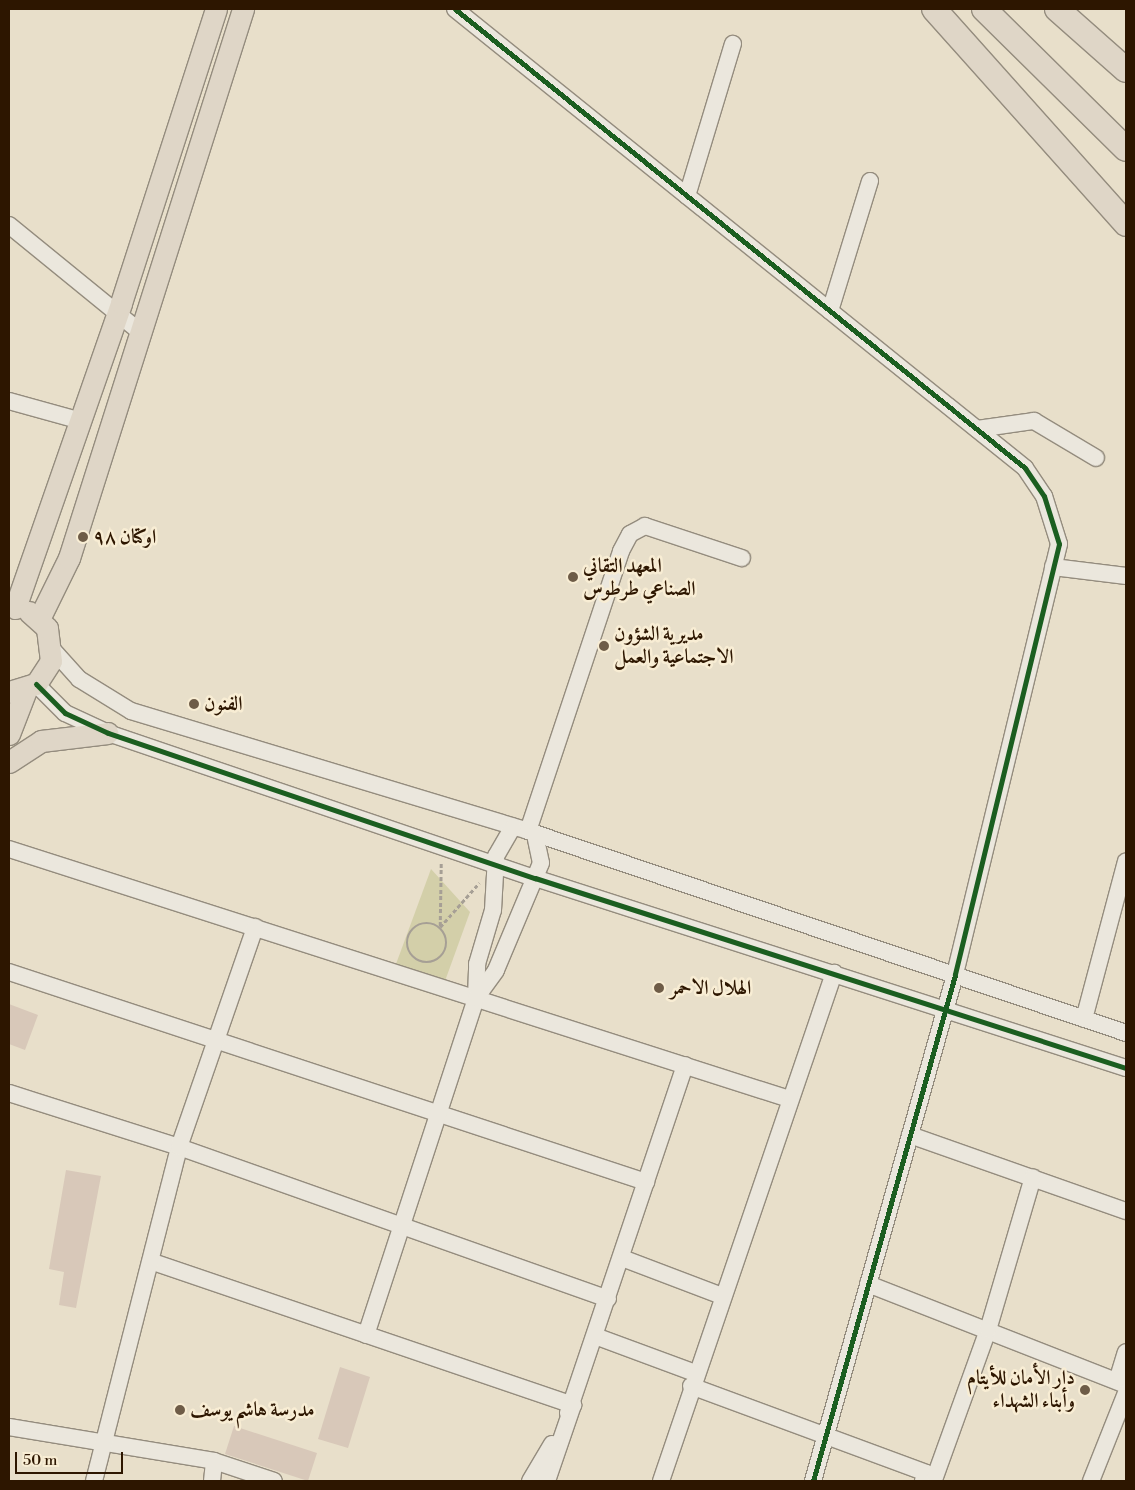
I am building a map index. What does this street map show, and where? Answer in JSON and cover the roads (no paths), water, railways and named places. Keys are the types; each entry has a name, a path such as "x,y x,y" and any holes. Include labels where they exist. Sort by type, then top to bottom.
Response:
{"highway":[{"path":"934,9 1126,224"},
{"path":"984,9 1126,149"},
{"path":"1057,9 1126,70"}],"main road":[{"path":"9,734 23,689 46,674 53,650 40,620 12,608 81,421 216,9"},
{"path":"40,620 69,558 243,9"},
{"path":"9,762 41,741 108,733"}],"street":[{"path":"459,10 1025,468 1044,496 1059,544 955,975 813,1481"},
{"path":"687,196 733,44"},
{"path":"830,311 870,181"},
{"path":"9,226 140,332"},
{"path":"9,401 81,421"},
{"path":"978,429 1034,421 1096,458"},
{"path":"366,1335 476,998 478,964 493,910 495,864 501,841 525,831 621,551 630,534 645,526 742,558"},
{"path":"1053,567 1126,576"},
{"path":"53,650 79,679 131,711 525,831 1126,1033"},
{"path":"23,689 65,713 108,733 534,878 946,1007 1126,1068"},
{"path":"476,998 496,970 542,855 525,831"},
{"path":"9,849 788,1099"},
{"path":"1084,1019 1126,861"},
{"path":"94,1481 101,1441 153,1262 179,1146 256,927"},
{"path":"9,972 646,1182"},
{"path":"661,1481 788,1099 834,972"},
{"path":"547,1481 685,1065"},
{"path":"9,1093 179,1146 608,1300"},
{"path":"910,1135 1126,1211"},
{"path":"595,1336 693,1380 932,1478 988,1330 1033,1177"},
{"path":"622,1258 722,1296"},
{"path":"153,1262 573,1405"},
{"path":"868,1284 988,1330 1123,1386"},
{"path":"1091,1481 1123,1386 1126,1352"},
{"path":"530,1481 573,1405"},
{"path":"9,1426 214,1462 274,1481"},
{"path":"212,1481 214,1462"}],"place":[{"name":"اوكتان ٩٨","path":"83,537"},
{"name":"المعهد التقاني الصناعي طرطوس","path":"573,577"},
{"name":"مديرية الشؤون الاجتماعية والعمل","path":"604,646"},
{"name":"الفنون","path":"194,704"},
{"name":"الهلال الاحمر","path":"659,988"},
{"name":"دار الأمان للأيتام وأبناء الشهداء","path":"1085,1390"},
{"name":"مدرسة هاشم يوسف","path":"180,1410"}]}
